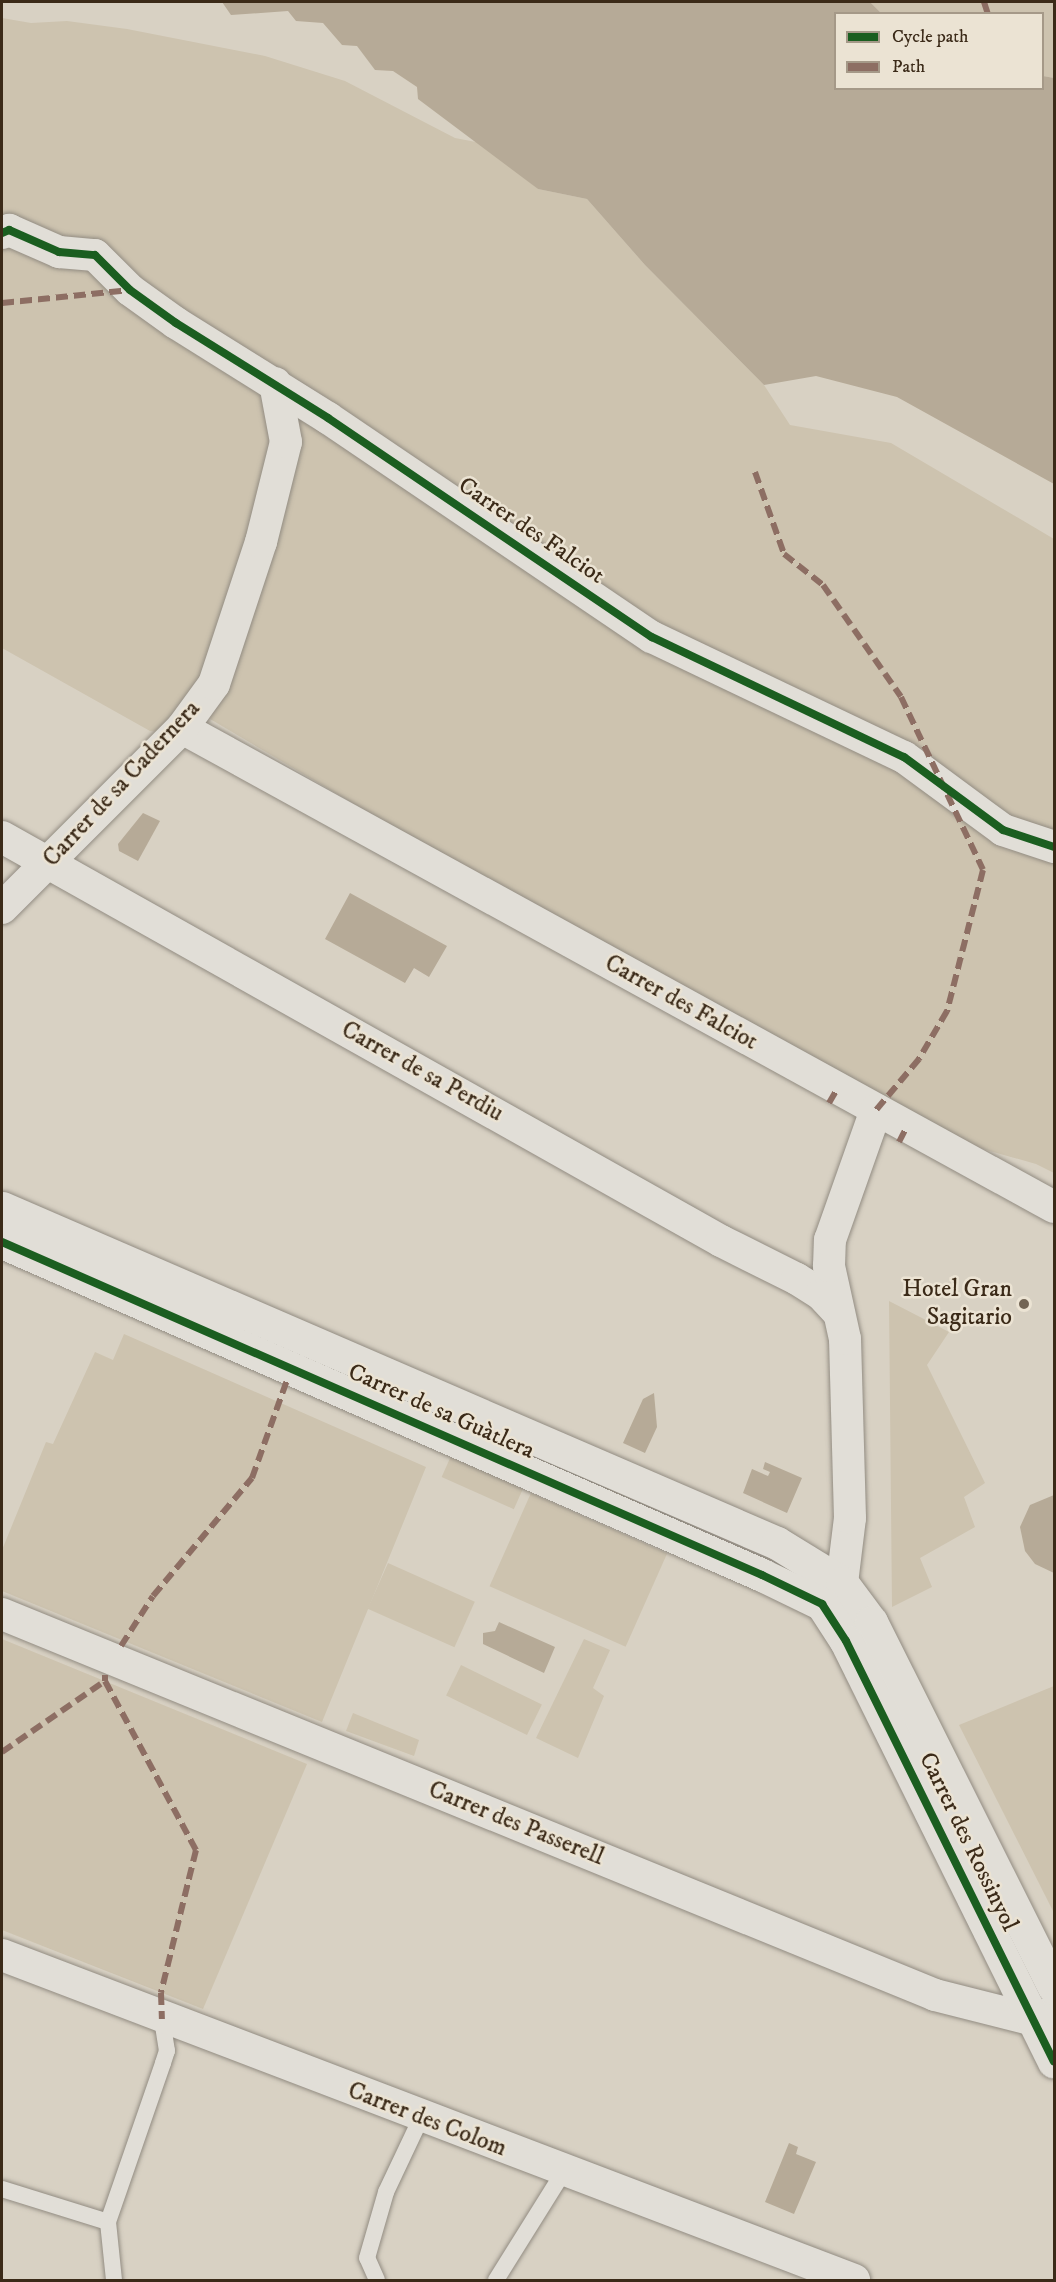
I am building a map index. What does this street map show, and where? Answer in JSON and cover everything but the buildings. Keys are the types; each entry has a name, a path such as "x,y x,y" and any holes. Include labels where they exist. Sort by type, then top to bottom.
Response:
{"street":[{"name":"Carrer des Falciot","path":"2,233 9,230 60,252 95,255 130,290 176,323 275,383 652,637 904,757 1004,830 1054,847"},
{"name":"Carrer de sa Cadernera","path":"2,908 182,728 214,684 261,542 286,442 275,383"},
{"path":"286,442 328,418"},
{"name":"Carrer des Falciot","path":"182,728 1054,1207"},
{"name":"Carrer de sa Perdiu","path":"2,837 797,1279 821,1294 838,1312"},
{"path":"832,1593 850,1518 845,1339 829,1266 830,1240 876,1110"},
{"name":"Carrer de sa Guàtlera","path":"2,1208 777,1543 832,1593 846,1641"},
{"name":"Carrer de sa Guàtlera","path":"2,1242 263,1363 832,1593"},
{"name":"Carrer des Rossinyol","path":"832,1593 871,1622 1054,1988"},
{"name":"Carrer des Passerell","path":"2,1614 935,1995 1044,2016"},
{"name":"Carrer des Rossinyol","path":"846,1641 1044,2016 1054,2061"},
{"name":"Carrer des Colom","path":"2,1955 421,2118 854,2280"}],"lane":[{"path":"114,2280 108,2222 163,2063 166,2051 162,2019"},
{"path":"377,2280 367,2258 386,2192 421,2118"},
{"path":"496,2280 564,2171"},
{"path":"2,2189 108,2222"}],"shaded area":[{"path":"222,2 870,2 880,12 834,12 834,90 1044,90 1044,76 1054,78 1054,484 897,397 816,376 764,385 645,265 587,199 538,189 418,99 417,87 393,71 375,70 357,46 342,45 323,23 296,21 288,11 231,15"},
{"path":"870,2 1054,2 1054,78 1044,76 1044,12 880,12"},
{"path":"2,18 31,23 67,21 127,29 265,56 345,81 455,138 481,143 538,189 587,199 645,265 764,385 790,425 891,443 1054,539 1054,1173 1036,1164 958,1142 388,824 188,706 159,732 150,731 2,648"},
{"path":"143,813 160,821 138,861 119,851 118,844"},
{"path":"350,893 447,946 429,977 414,968 405,983 325,939"},
{"path":"889,1301 949,1332 927,1365 985,1483 964,1497 975,1527 920,1558 932,1587 892,1607"},
{"path":"124,1334 426,1467 322,1722 2,1591 2,1550 46,1442 53,1444 95,1352 113,1360"},
{"path":"654,1393 657,1427 645,1453 623,1443 643,1399"},
{"path":"451,1456 523,1488 514,1509 442,1477"},
{"path":"765,1462 802,1478 787,1513 743,1493 752,1469 768,1476 770,1472 763,1469"},
{"path":"531,1493 667,1554 626,1647 490,1586"},
{"path":"1054,1495 1054,1573 1035,1564 1025,1551 1020,1527 1030,1505"},
{"path":"388,1563 475,1602 454,1647 368,1609"},
{"path":"499,1622 555,1647 544,1673 483,1644 483,1633 495,1631"},
{"path":"2,1639 307,1764 203,2009 2,1930"},
{"path":"584,1639 610,1650 593,1688 604,1696 578,1758 536,1738"},
{"path":"461,1665 542,1704 527,1735 446,1696"},
{"path":"1054,1686 1054,1913 959,1725"},
{"path":"353,1713 419,1740 414,1756 346,1731"},
{"path":"789,2143 798,2147 796,2154 816,2162 794,2214 765,2202"}],"marked path":[{"path":"984,2 987,12"},
{"path":"2,303 130,290"},
{"path":"755,472 784,554 823,585 901,697 983,870 947,1011 919,1059 876,1110"},
{"path":"829,1103 837,1089"},
{"path":"899,1142 906,1128"},
{"path":"121,1646 153,1596 252,1478 287,1380"},
{"path":"105,1675 105,1681 196,1850 161,1993 162,2019"},
{"path":"2,1752 105,1681"}],"cycle path":[{"path":"2,233 9,230 59,252 95,255 130,290 176,323 328,418 652,637 904,757 1003,830 1054,847"},
{"path":"2,1242 762,1575 822,1604 846,1641 1054,2061"}],"place":[{"name":"Hotel Gran Sagitario","path":"1024,1304"}]}
